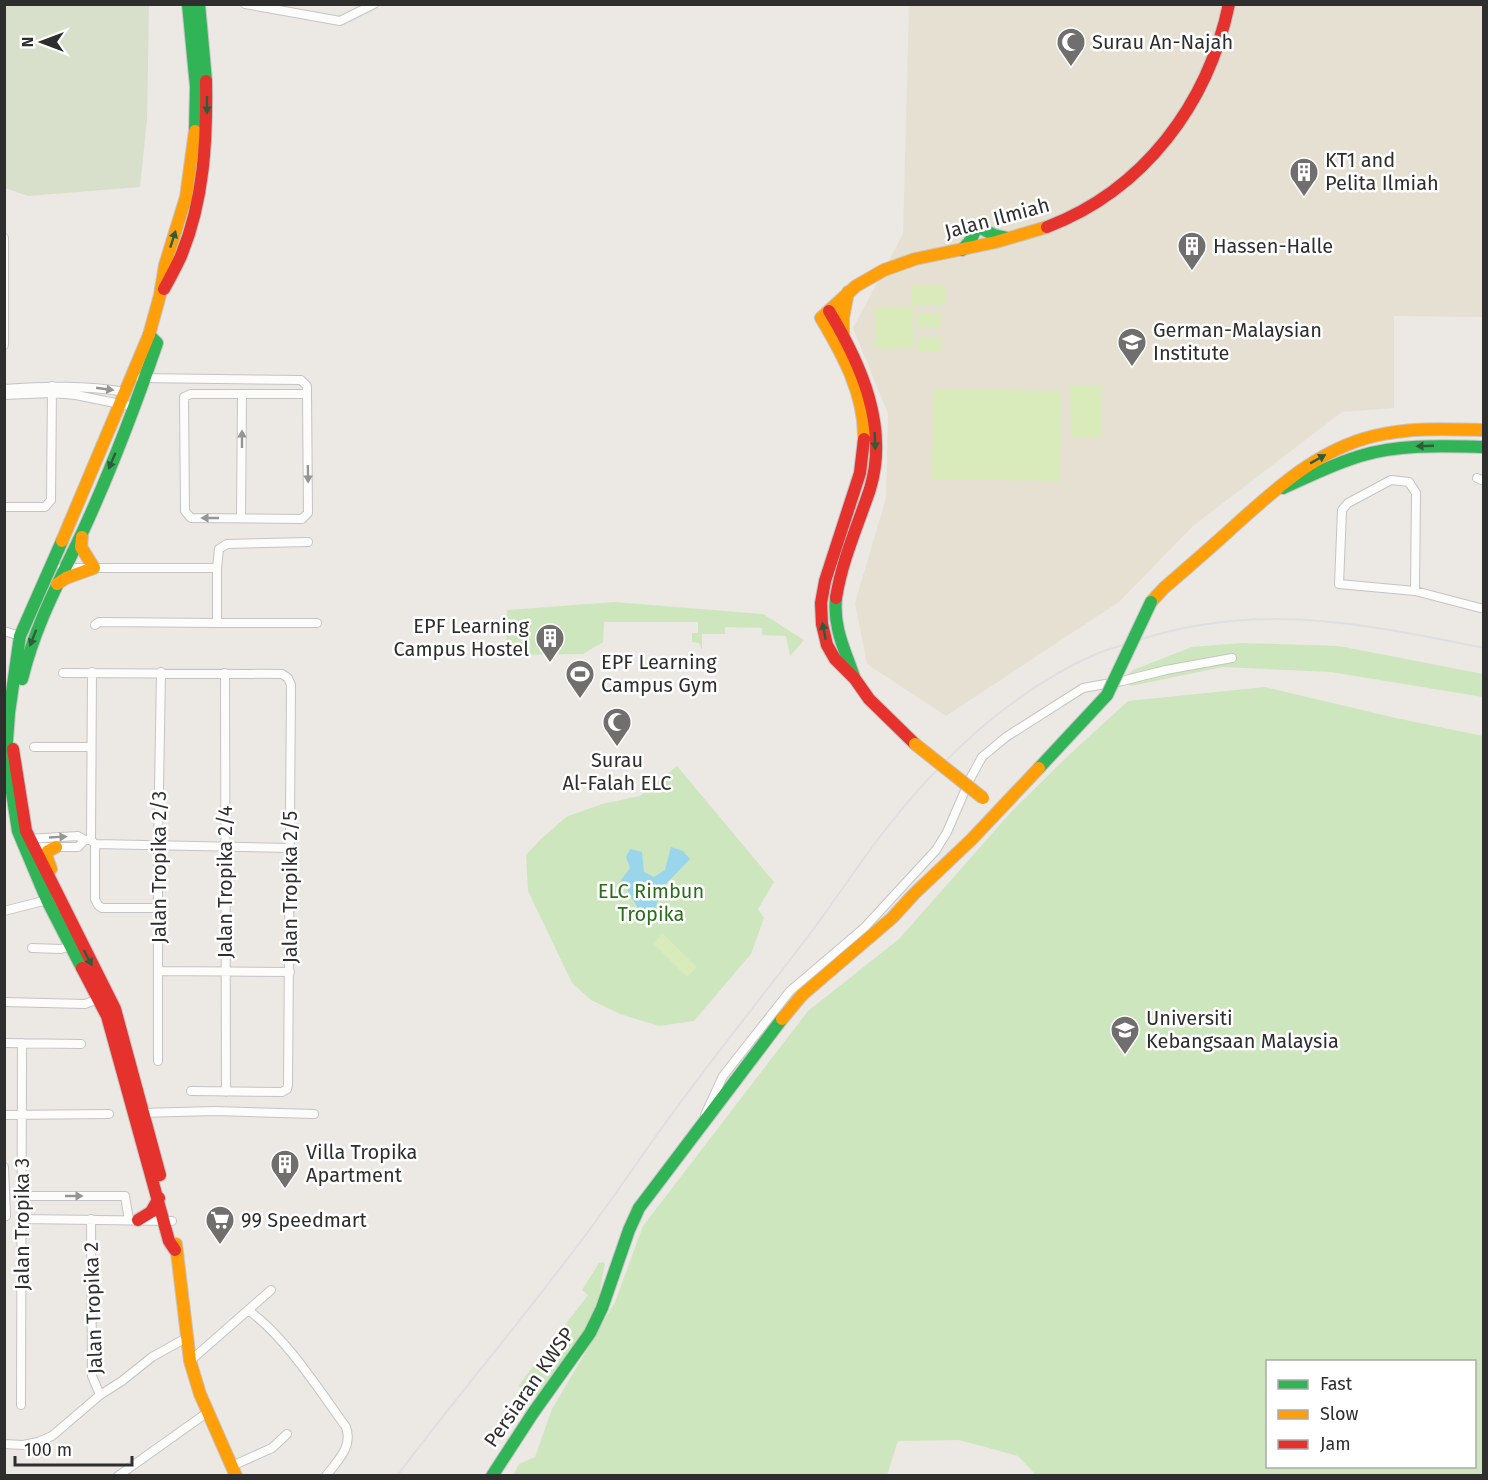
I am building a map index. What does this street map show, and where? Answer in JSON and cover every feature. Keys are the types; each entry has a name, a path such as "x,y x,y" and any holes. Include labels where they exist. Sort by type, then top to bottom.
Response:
{"street":[{"path":"188,4 196,87 195,143 186,197 165,265 160,296 149,335 58,567 56,585 30,646 15,717 13,752 28,845 47,900 115,1009 159,1198 176,1239 175,1250 186,1338 200,1394 234,1471 272,1448 287,1434"},
{"path":"160,296 177,268 199,200 207,136 207,87 198,4"},
{"path":"245,4 340,21 374,4"},
{"name":"Jalan Ilmiah","path":"825,314 870,276 899,264 1011,238 1064,221 1098,203 1119,188 1152,156 1178,126 1207,78 1220,46 1229,4"},
{"path":"962,250 971,240 977,226 994,235 1011,238"},
{"path":"4,238 4,345"},
{"path":"843,333 843,318 849,292"},
{"path":"825,314 843,333 862,376 874,420 875,458 872,478 838,587 835,616 838,634 849,657 854,678"},
{"path":"825,314 858,392 864,434 860,473 841,524 825,585 821,617 823,632 837,663 854,678 869,698 894,724 997,812"},
{"path":"149,335 157,343 145,380 84,530 58,567 20,636 9,713 6,754 15,821 107,1016 139,1113 169,1221 168,1237"},
{"path":"132,376 145,380 301,381 307,386 308,513 302,519 191,518 185,511 184,397 191,394 307,394"},
{"path":"4,389 100,387 126,392"},
{"path":"4,395 52,389 135,408"},
{"path":"4,507 45,507 51,501 52,389"},
{"path":"241,518 242,395"},
{"name":"Persiaran KWSP","path":"492,1476 597,1321 634,1216 771,1032 801,995 892,918 997,812 1107,695 1123,668 1140,621 1151,602 1164,588 1270,493 1316,459 1373,436 1440,429 1484,430"},
{"path":"1270,493 1359,456 1418,447 1484,447"},
{"path":"1415,591 1416,493 1409,482 1391,480 1378,489 1348,502 1342,510 1339,584 1415,591 1484,609"},
{"path":"84,530 81,547 94,568"},
{"path":"214,623 219,549 228,544 308,542"},
{"path":"58,567 217,568"},
{"path":"56,585 66,578 94,568"},
{"path":"94,625 99,622 317,623"},
{"path":"4,631 20,636"},
{"path":"702,1124 723,1076 790,991 866,927 936,850 947,832 969,779 982,756 1006,736 1083,688 1122,681 1166,669 1232,658"},
{"path":"92,672 90,842 94,899 102,908 158,908"},
{"name":"Jalan Tropika 2/3","path":"158,1061 161,672"},
{"path":"63,673 225,673"},
{"name":"Jalan Tropika 2/5","path":"225,673 282,674 291,684 290,972 287,1089 282,1092 226,1092"},
{"name":"Jalan Tropika 2/4","path":"225,673 226,1092"},
{"path":"34,747 91,747"},
{"path":"28,845 78,836 90,842 158,846 290,848"},
{"path":"28,845 78,847 90,842"},
{"path":"32,948 61,949 74,942 80,930 46,858 46,852 56,847"},
{"path":"4,911 47,900"},
{"path":"158,971 290,972"},
{"path":"4,1002 85,1004 98,999"},
{"path":"4,1043 81,1044"},
{"name":"Jalan Tropika 3","path":"21,1405 22,1043"},
{"path":"191,1091 226,1092"},
{"path":"139,1113 215,1111 314,1114"},
{"path":"4,1115 109,1114"},
{"path":"4,1167 5,1216 169,1221"},
{"path":"22,1196 125,1196 137,1220 160,1228 175,1250"},
{"path":"137,1220 151,1212 159,1198"},
{"name":"Jalan Tropika 2","path":"91,1219 92,1376 100,1395"},
{"path":"190,1358 271,1290"},
{"path":"248,1310 271,1330 346,1427 348,1436 345,1452 326,1476"},
{"path":"4,1444 23,1445 52,1436 100,1395 152,1357 186,1338"},
{"path":"122,1474 208,1412"}],"shaded area":[{"name":"German-Malaysian Institute","path":"909,5 1483,5 1483,317 1394,316 1394,408 1342,412 1193,526 1119,602 946,716 867,664 855,603 886,498 888,414 853,328 903,234"}],"green space":[{"path":"5,4 149,5 147,120 140,187 28,196 5,188"},
{"path":"911,285 945,285 945,306 911,306"},
{"path":"876,308 913,308 913,348 876,349"},
{"path":"917,314 942,314 942,328 917,328"},
{"path":"917,338 942,338 942,352 917,352"},
{"path":"1102,385 1102,438 1071,438 1070,386"},
{"path":"933,389 1061,391 1060,481 932,479"},
{"path":"614,602 763,614 804,640 790,656 786,636 762,635 762,628 725,627 725,634 702,634 702,650 699,643 692,642 692,633 698,633 698,622 604,622 603,642 583,654 506,655 507,610"},
{"path":"1242,643 1339,646 1483,674 1483,697 1331,672 1223,667 1131,686 1127,684 1127,675 1133,670 1192,647"},
{"name":"Universiti Kebangsaan Malaysia","path":"1265,687 1483,736 1483,1474 1036,1475 1018,1456 959,1440 898,1441 887,1475 513,1476 519,1464 535,1457 552,1409 615,1302 643,1226 808,1011 899,939 1012,811 1128,701"},
{"name":"ELC Rimbun Tropika","path":"677,766 774,882 758,909 764,918 751,954 694,1021 659,1026 620,1014 591,1000 572,983 528,891 526,855 566,817 602,804 640,796"},
{"path":"662,933 697,967 687,977 654,944"},
{"path":"599,1263 605,1264 595,1316 539,1397 518,1386 588,1295 582,1290"}],"water":[{"path":"671,847 683,851 690,859 662,888 653,915 645,923 638,921 638,908 621,880 630,868 626,857 630,849 642,852 644,872 654,877 665,870"}],"railway":[{"path":"397,1476 600,1215 689,1091 812,931 882,834 927,780 978,730 1006,708 1064,670 1101,652 1183,628 1227,621 1312,620 1396,631 1484,648"}],"traffic: fast":[{"path":"188,4 196,87 195,131"},
{"path":"199,4 206,81"},
{"path":"962,250 971,240 977,226 994,235 1008,238"},
{"path":"22,679 41,621 103,485 140,391 157,343 149,335"},
{"path":"1283,488 1340,463 1375,452 1421,447 1484,447"},
{"path":"62,541 20,636 9,713 6,754 18,831 47,900 82,968"},
{"path":"836,598 838,629 854,677"},
{"path":"1107,695 1151,602"},
{"path":"1039,768 1107,695"},
{"path":"492,1476 590,1333 602,1308 639,1208 782,1019"}],"traffic: slow":[{"path":"62,541 149,335 160,295 165,265 186,197 195,131"},
{"path":"864,439 857,391 845,361 821,318 856,286 884,270 915,259 996,242 1047,227"},
{"path":"843,333 843,318 848,292"},
{"path":"1151,602 1262,501 1296,474 1333,451 1353,442 1401,431 1484,430"},
{"path":"57,584 66,578 94,568 81,547 82,537"},
{"path":"915,744 983,798"},
{"path":"782,1019 802,995 892,918 972,839 1039,768"},
{"path":"51,869 46,855 48,851 56,847"},
{"path":"176,1244 190,1361 200,1394 236,1476"}],"traffic: jam":[{"path":"1047,227 1082,211 1113,191 1142,167 1166,139 1188,109 1205,76 1219,41 1229,4"},
{"path":"164,289 181,256 195,213 205,148 206,81"},
{"path":"829,311 852,352 861,374 874,419 876,442 875,466 870,489 846,556 836,598"},
{"path":"864,439 860,473 825,581 821,603 822,624 827,645 835,659 855,679 869,699 915,744"},
{"path":"13,749 26,831 115,1009 160,1175"},
{"path":"82,968 107,1016 169,1241 175,1250"},
{"path":"138,1220 151,1212 159,1198"}],"place":[{"name":"Surau An-Najah","path":"1071,68"},
{"name":"KT1 and Pelita Ilmiah","path":"1304,198"},
{"name":"Hassen-Halle","path":"1192,272"},
{"name":"German-Malaysian Institute","path":"1132,368"},
{"name":"EPF Learning Campus Hostel","path":"550,664"},
{"name":"EPF Learning Campus Gym","path":"580,700"},
{"name":"Surau Al-Falah ELC","path":"617,748"},
{"name":"Universiti Kebangsaan Malaysia","path":"1125,1056"},
{"name":"Villa Tropika Apartment","path":"285,1190"},
{"name":"99 Speedmart","path":"220,1246"}]}
